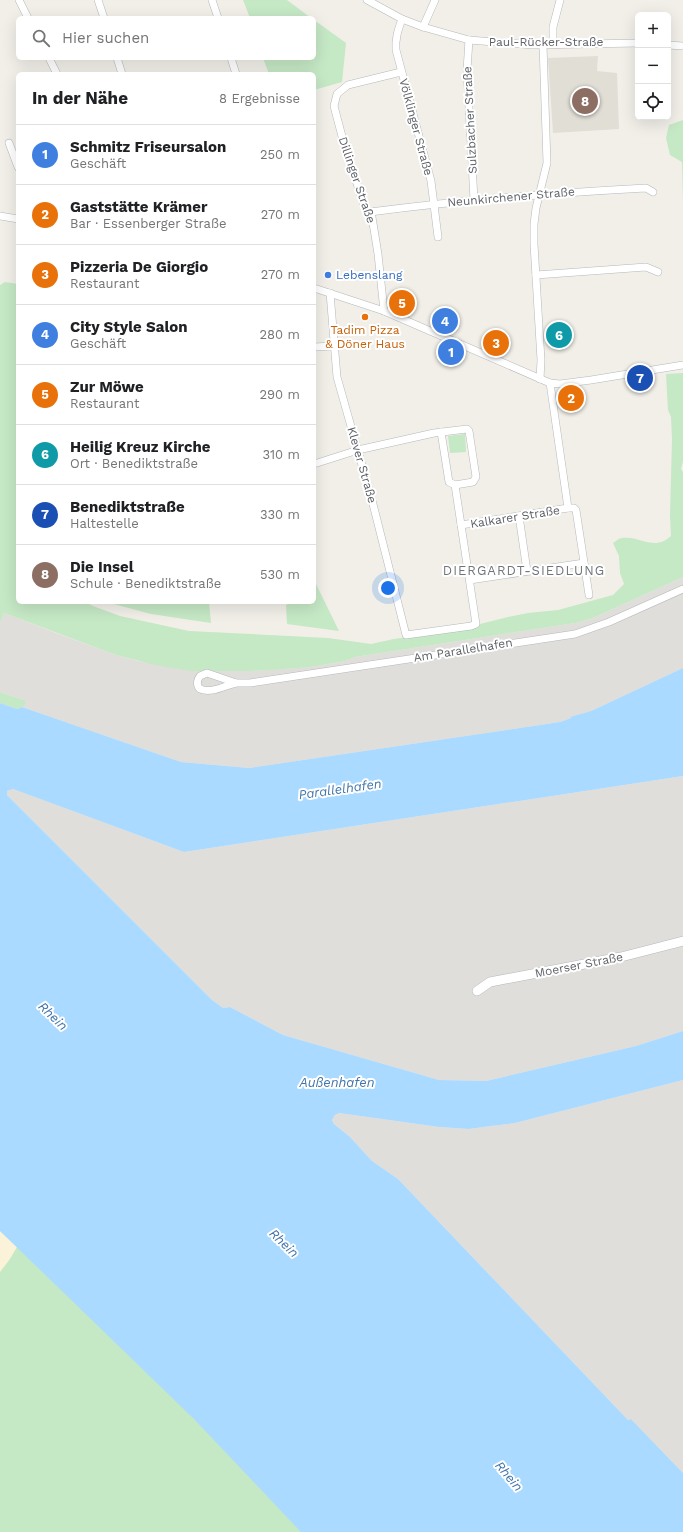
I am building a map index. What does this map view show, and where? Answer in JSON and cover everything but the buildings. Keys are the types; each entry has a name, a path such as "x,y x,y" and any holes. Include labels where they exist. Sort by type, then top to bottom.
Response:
{"street":[{"path":"19,0 27,16"},
{"path":"98,0 103,16"},
{"path":"212,0 217,16"},
{"name":"Paul-Rücker-Straße","path":"367,0 402,19 469,40 543,45 635,43"},
{"path":"424,27 435,0"},
{"path":"554,44 554,27 560,0"},
{"name":"Völklinger Straße","path":"402,19 395,42 401,72 431,182 438,237"},
{"name":"Sulzbacher Straße","path":"469,40 466,70 474,200"},
{"path":"540,379 541,360 534,224 536,208 541,194 547,163 543,45"},
{"path":"671,45 683,46"},
{"path":"50,60 56,72"},
{"path":"118,60 121,72"},
{"path":"232,60 235,72"},
{"name":"Dillinger Straße","path":"384,311 378,254 370,212 364,205 336,118 334,106 337,94 348,85 401,72"},
{"path":"9,143 16,162"},
{"name":"Neunkirchener Straße","path":"370,212 434,203 541,194 646,188 653,192"},
{"path":"0,216 16,219"},
{"path":"536,275 646,267 658,272"},
{"path":"316,289 384,311 550,383 560,384 683,366"},
{"name":"Klever Straße","path":"330,293 334,346 339,383 373,504 406,635 476,624 470,580"},
{"path":"316,347 334,346"},
{"path":"550,383 568,508 574,508 576,510 589,595"},
{"path":"316,463 358,450 441,432 464,428 468,429 469,431 476,477 473,482 455,485 450,482 441,432"},
{"path":"455,485 470,580 584,563"},
{"name":"Kalkarer Straße","path":"462,525 568,508"},
{"path":"519,516 527,572"},
{"name":"Am Parallelhafen","path":"236,683 224,688 203,690 197,687 197,682 200,676 207,673 236,683 250,683 575,634 609,622 683,589"},
{"name":"Moerser Straße","path":"477,991 490,982 621,956 683,941"}],"shaded area":[{"path":"598,56 597,71 617,73 619,129 553,133 548,58"},
{"path":"683,577 683,668 591,711 560,722 249,768 181,762 22,707 24,700 0,692 0,623 4,613 116,655 138,661 197,671 249,671 311,667 345,661 355,657 575,623 593,618"},
{"path":"683,776 683,1031 636,1046 486,1081 439,1080 283,1035 230,1007 223,1008 212,1000 7,795 7,791 13,789 184,852"},
{"path":"683,1080 683,1473 631,1419 628,1420 398,1179 372,1161 350,1137 334,1124 332,1120 335,1115 339,1113 439,1127 469,1129 515,1123"}],"green space":[{"path":"243,0 287,0 308,16 249,16"},
{"path":"316,21 346,43 342,82 316,89 316,72 268,72 264,60 316,60"},
{"path":"683,120 683,203 682,162 670,155 666,138 669,125"},
{"path":"5,282 16,284 16,604 90,604 120,616 189,631 328,638 371,644 394,639 477,628 480,624 508,617 558,610 613,595 624,584 620,573 619,556 613,543 620,538 629,538 659,543 665,541 671,536 670,516 672,439 671,417 668,410 666,374 683,373 683,461 681,469 683,472 683,577 593,618 575,623 355,657 345,661 311,667 272,670 191,671 155,665 116,655 4,613 0,623 0,285"},
{"path":"465,434 466,452 450,453 448,436"},
{"path":"316,584 339,631 287,624 286,605 316,604"},
{"path":"114,604 209,604 211,623 151,614"},
{"path":"0,692 24,700 26,703 17,709 0,703"},
{"path":"0,1218 309,1532 0,1532"}],"sand":[{"path":"0,1231 17,1247 0,1272"}],"water":[{"path":"683,668 683,776 184,852 13,789 7,791 7,795 212,1000 223,1008 230,1007 283,1035 439,1080 486,1081 636,1046 683,1031 683,1080 515,1123 469,1129 439,1127 339,1113 335,1115 332,1120 334,1124 350,1137 372,1161 398,1179 628,1420 631,1419 683,1473 683,1532 301,1532 195,1420 0,1231 0,703 17,709 22,707 181,762 249,768 560,722 571,718 570,717 591,711"}],"place":[{"name":"Die Insel","path":"585,101"},
{"name":"Lebenslang","path":"328,275"},
{"name":"Zur Möwe","path":"402,303"},
{"name":"Tadim Pizza & Döner Haus","path":"365,317"},
{"name":"City Style Salon","path":"445,321"},
{"name":"Heilig Kreuz Kirche","path":"559,335"},
{"name":"Pizzeria De Giorgio","path":"496,343"},
{"name":"Schmitz Friseursalon","path":"451,352"},
{"name":"Benediktstraße","path":"640,378"},
{"name":"Gaststätte Krämer","path":"571,398"}],"district":[{"name":"DIERGARDT-SIEDLUNG","path":"524,570"}],"water label":[{"name":"Parallelhafen","path":"340,789"},
{"name":"Rhein","path":"53,1016"},
{"name":"Außenhafen","path":"337,1082"},
{"name":"Rhein","path":"284,1243"},
{"name":"Rhein","path":"509,1476"}]}
